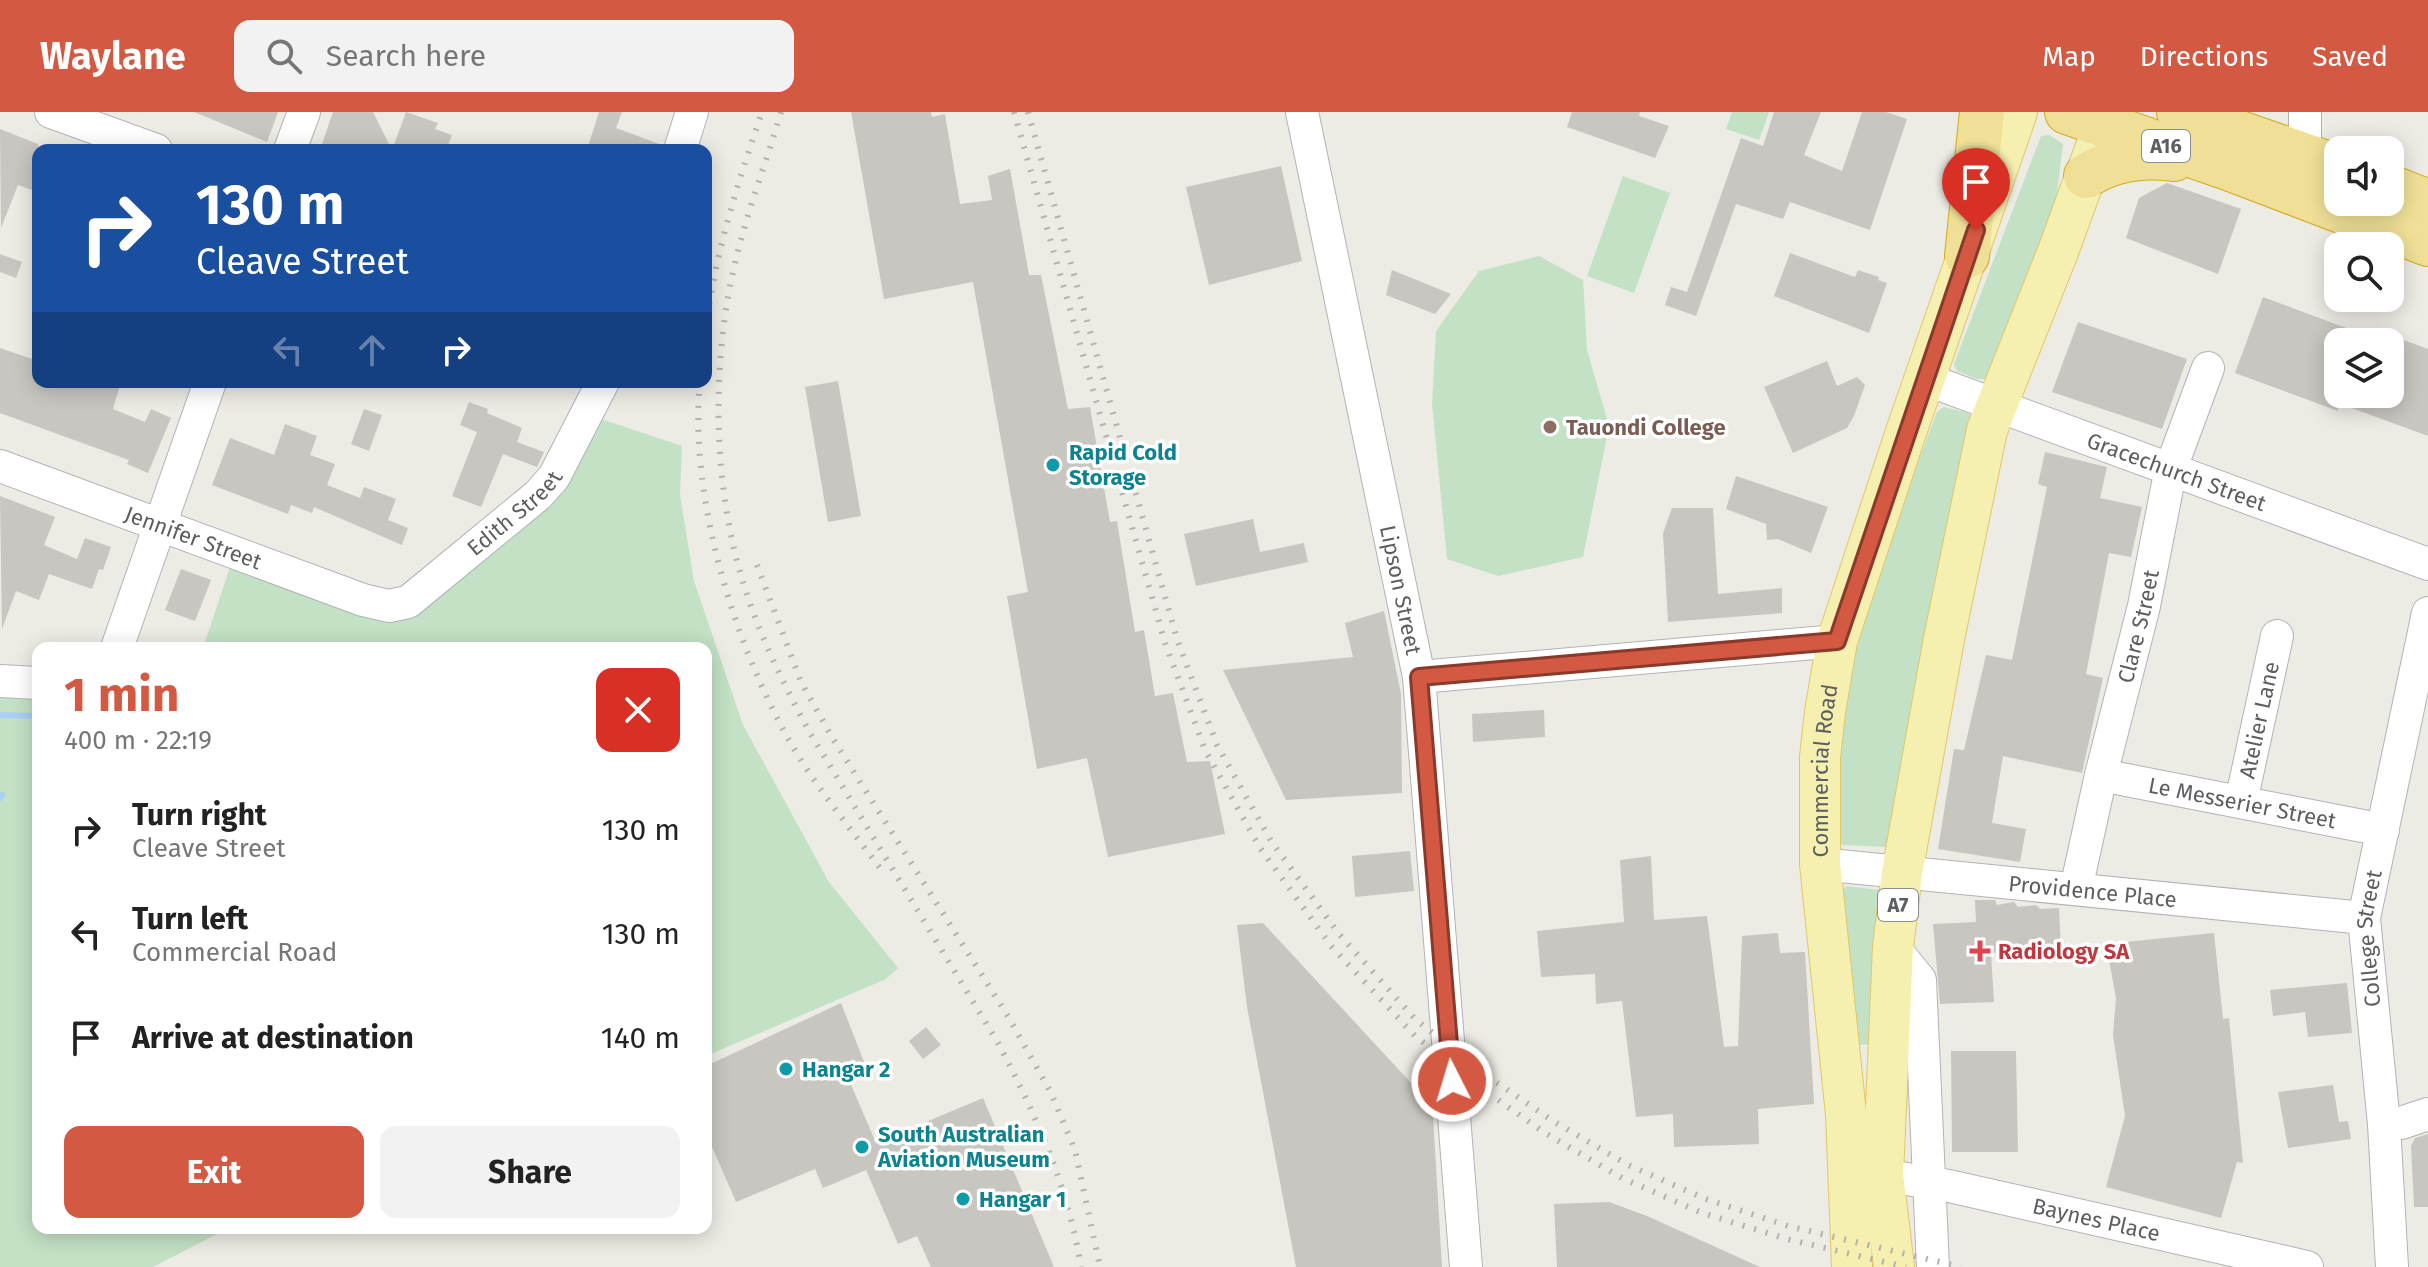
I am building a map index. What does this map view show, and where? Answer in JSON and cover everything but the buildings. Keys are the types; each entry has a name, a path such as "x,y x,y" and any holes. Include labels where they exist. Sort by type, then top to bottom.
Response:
{"highway":[{"path":"1967,256 1982,112"},
{"name":"A16","path":"2184,113 2321,161"},
{"name":"A16","path":"2093,116 2428,244"},
{"path":"2086,176 2121,160 2158,156 2228,168"},
{"path":"2404,193 2428,202"}],"main road":[{"name":"Commercial Road","path":"1852,1267 1846,1114 1820,864 1820,757 1825,712 1837,641 2017,112"},
{"name":"A7","path":"1894,1267 1883,1175 1893,947 1902,873 1944,639 1987,430 2086,176 2093,116"},
{"path":"1846,1114 1864,1129 1883,1175 1875,1196 1849,1222"}],"street":[{"path":"51,112 139,144"},
{"path":"292,144 304,112"},
{"path":"682,144 692,112"},
{"name":"Lipson Street","path":"1302,112 1419,677 1466,1267"},
{"path":"2305,112 2321,161"},
{"name":"Clare Street","path":"2076,889 2144,606 2171,468 2208,368"},
{"name":"Gracechurch Street","path":"1925,379 2428,564"},
{"path":"119,642 208,388"},
{"name":"Edith Street","path":"389,606 408,602 538,495 554,477 600,388"},
{"name":"Jennifer Street","path":"0,466 363,600 389,606"},
{"name":"College Street","path":"2392,1267 2384,1124 2364,918 2424,650 2428,613"},
{"name":"Atelier Lane","path":"2241,802 2277,636"},
{"path":"1419,677 1837,641"},
{"path":"0,681 32,683"},
{"name":"Le Messerier Street","path":"2101,775 2383,830"},
{"name":"Providence Place","path":"1820,864 2364,918"},
{"path":"1893,947 1920,980 1933,1267"},
{"path":"2384,1124 2401,1123 2428,1114"},
{"name":"Baynes Place","path":"1883,1175 1927,1182 2307,1267"}],"green space":[{"path":"1732,112 1769,112 1759,140 1726,129"},
{"path":"2049,135 2063,144 2056,200 1987,379 1977,379 1957,371 1954,364 2041,136"},
{"path":"1623,176 1670,193 1634,293 1587,276"},
{"path":"1539,256 1583,280 1587,350 1609,426 1583,557 1498,576 1447,559 1432,403 1436,331 1479,271"},
{"path":"1944,407 1968,413 1973,418 1888,847 1843,845 1840,844 1837,769 1851,669 1889,539 1937,412"},
{"path":"595,417 682,446 680,495 694,581 743,725 829,882 898,968 886,979 712,1053 712,642 205,642 232,561 390,620"},
{"path":"0,689 32,691 32,1234 218,1234 153,1267 0,1267"},
{"path":"1846,886 1880,890 1876,1044 1859,1045 1842,891"}],"waterway":[{"path":"0,715 32,716"}],"railway":[{"path":"712,290 736,191 762,112"},
{"path":"781,112 740,244 723,335 718,408 720,445 735,553 757,623 798,711 998,1043 1025,1097 1059,1180 1081,1267"},
{"path":"1014,112 1165,643 1205,750 1260,848 1332,947 1415,1036 1545,1133 1622,1178 1702,1213 1787,1239 1906,1267"},
{"path":"1028,112 1177,639 1217,745 1271,841 1339,934 1415,1019 1487,1076 1553,1121 1628,1165 1706,1199 1788,1226 1961,1267"},
{"path":"700,388 698,425 708,516 718,563 748,653 795,751 880,868"},
{"path":"757,565 801,682 833,739 1009,1018 1051,1093 1075,1150 1100,1267"}],"place":[{"name":"Tauondi College","path":"1550,427"},
{"name":"Rapid Cold Storage","path":"1053,465"},
{"name":"Radiology SA","path":"1980,951"},
{"name":"Hangar 2","path":"786,1069"},
{"name":"South Australian Aviation Museum","path":"862,1147"},
{"name":"Hangar 1","path":"963,1199"}],"route":[{"path":"1452,1081 1419,677 1837,641 1976,230"}]}
